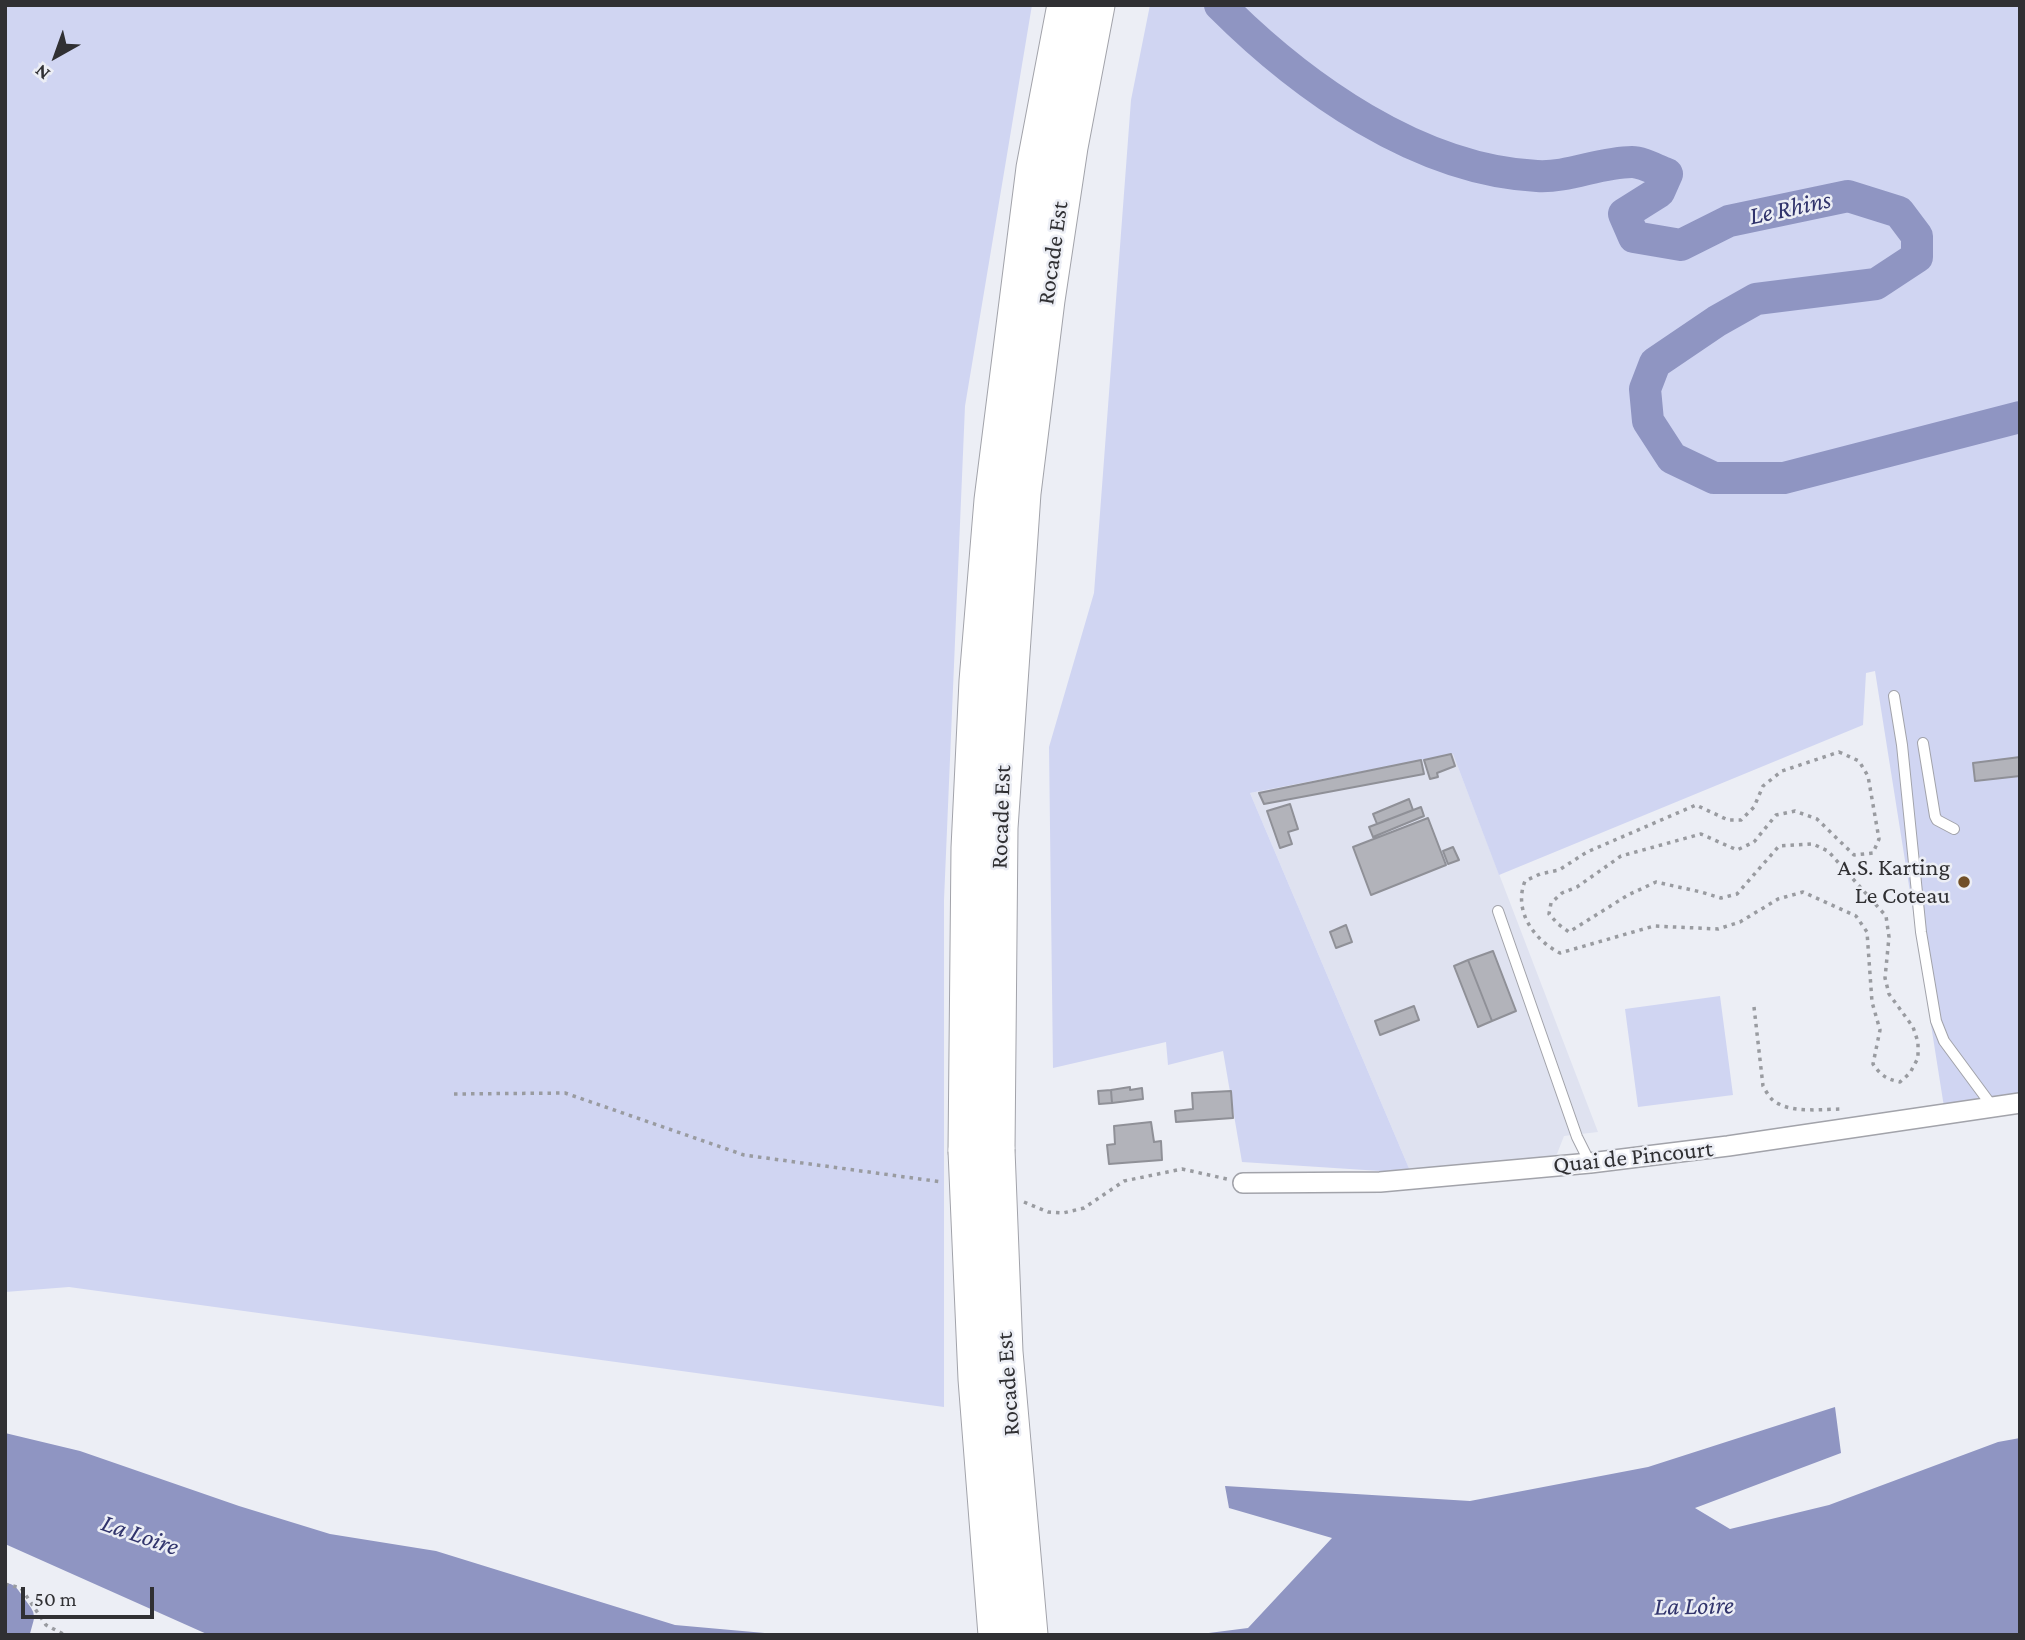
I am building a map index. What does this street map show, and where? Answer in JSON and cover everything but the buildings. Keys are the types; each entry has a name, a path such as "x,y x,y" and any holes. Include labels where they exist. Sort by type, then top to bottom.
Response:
{"highway":[{"name":"Rocade Est","path":"1030,1635 982,1150 970,848 978,681 992,514 1035,168 1066,5"},
{"name":"Rocade Est","path":"997,1635 977,1379 982,1150 999,828 1022,493 1057,223 1096,5"}],"street":[{"name":"Quai de Pincourt","path":"1243,1183 1380,1182 1590,1163 1728,1146 2020,1103"}],"lane":[{"path":"1894,696 1902,745 1921,932 1936,1021 1944,1041 1992,1107"},
{"path":"1923,743 1935,816 1937,820 1954,829"},
{"path":"1498,911 1577,1136 1590,1163"}],"path":[{"path":"1839,752 1859,761 1868,776 1879,839 1874,853 1854,855 1817,819 1795,811 1776,815 1754,842 1737,850 1701,834 1621,856 1577,887 1562,892 1551,903 1549,914 1569,932 1628,895 1656,882 1721,898 1737,894 1779,846 1813,844 1828,852 1886,916 1889,937 1885,978 1889,994 1913,1027 1918,1042 1918,1058 1910,1073 1900,1082 1886,1079 1879,1073 1873,1064 1880,1030 1872,1002 1867,932 1856,916 1803,892 1779,899 1740,922 1718,929 1654,926 1580,948 1560,953 1535,936 1521,901 1525,881 1559,870 1587,852 1696,805 1728,820 1741,820 1754,807 1763,786 1782,771 1839,752"},
{"path":"1754,1007 1763,1086 1770,1097 1779,1104 1798,1109 1847,1109"},
{"path":"454,1094 565,1093 744,1155 951,1183"},
{"path":"1012,1199 1048,1212 1063,1213 1083,1208 1124,1181 1182,1169 1243,1183"},
{"path":"5,1584 21,1588 46,1625 65,1635"},
{"path":"92,1635 114,1635"}],"shaded area":[{"path":"5,5 1032,5 965,406 944,900 944,1407 69,1287 5,1292"},
{"path":"1150,5 2020,5 2020,1093 1944,1107 1875,671 1866,673 1863,725 1499,875 1453,754 1250,793 1411,1173 1242,1162 1223,1051 1168,1065 1166,1042 1053,1068 1049,747 1094,593 1131,100"},
{"path":"1453,754 1598,1132 1564,1136 1555,1159 1411,1173 1250,793"},
{"path":"1720,996 1733,1095 1638,1107 1625,1009"}],"water":[{"name":"La Loire","path":"1835,1407 1841,1453 1695,1508 1730,1529 1829,1505 1998,1442 2020,1438 2020,1635 1193,1635 1248,1628 1332,1538 1229,1508 1225,1486 1470,1501 1648,1467"},
{"name":"La Loire","path":"5,1433 80,1451 330,1534 436,1551 675,1625 787,1635 209,1635 5,1544"}],"waterway":[{"name":"Le Rhins","path":"1220,5 1252,36 1325,94 1406,141 1449,158 1493,170 1537,176 1560,175 1608,164 1632,162 1667,174 1659,192 1624,214 1634,237 1681,245 1729,221 1848,196 1899,212 1917,236 1917,257 1876,284 1756,299 1717,321 1655,363 1645,389 1648,421 1672,458 1714,478 1784,478 2020,417"},
{"path":"5,1599 18,1617 13,1635"}],"place":[{"name":"A.S. Karting Le Coteau","path":"1964,882"}]}
